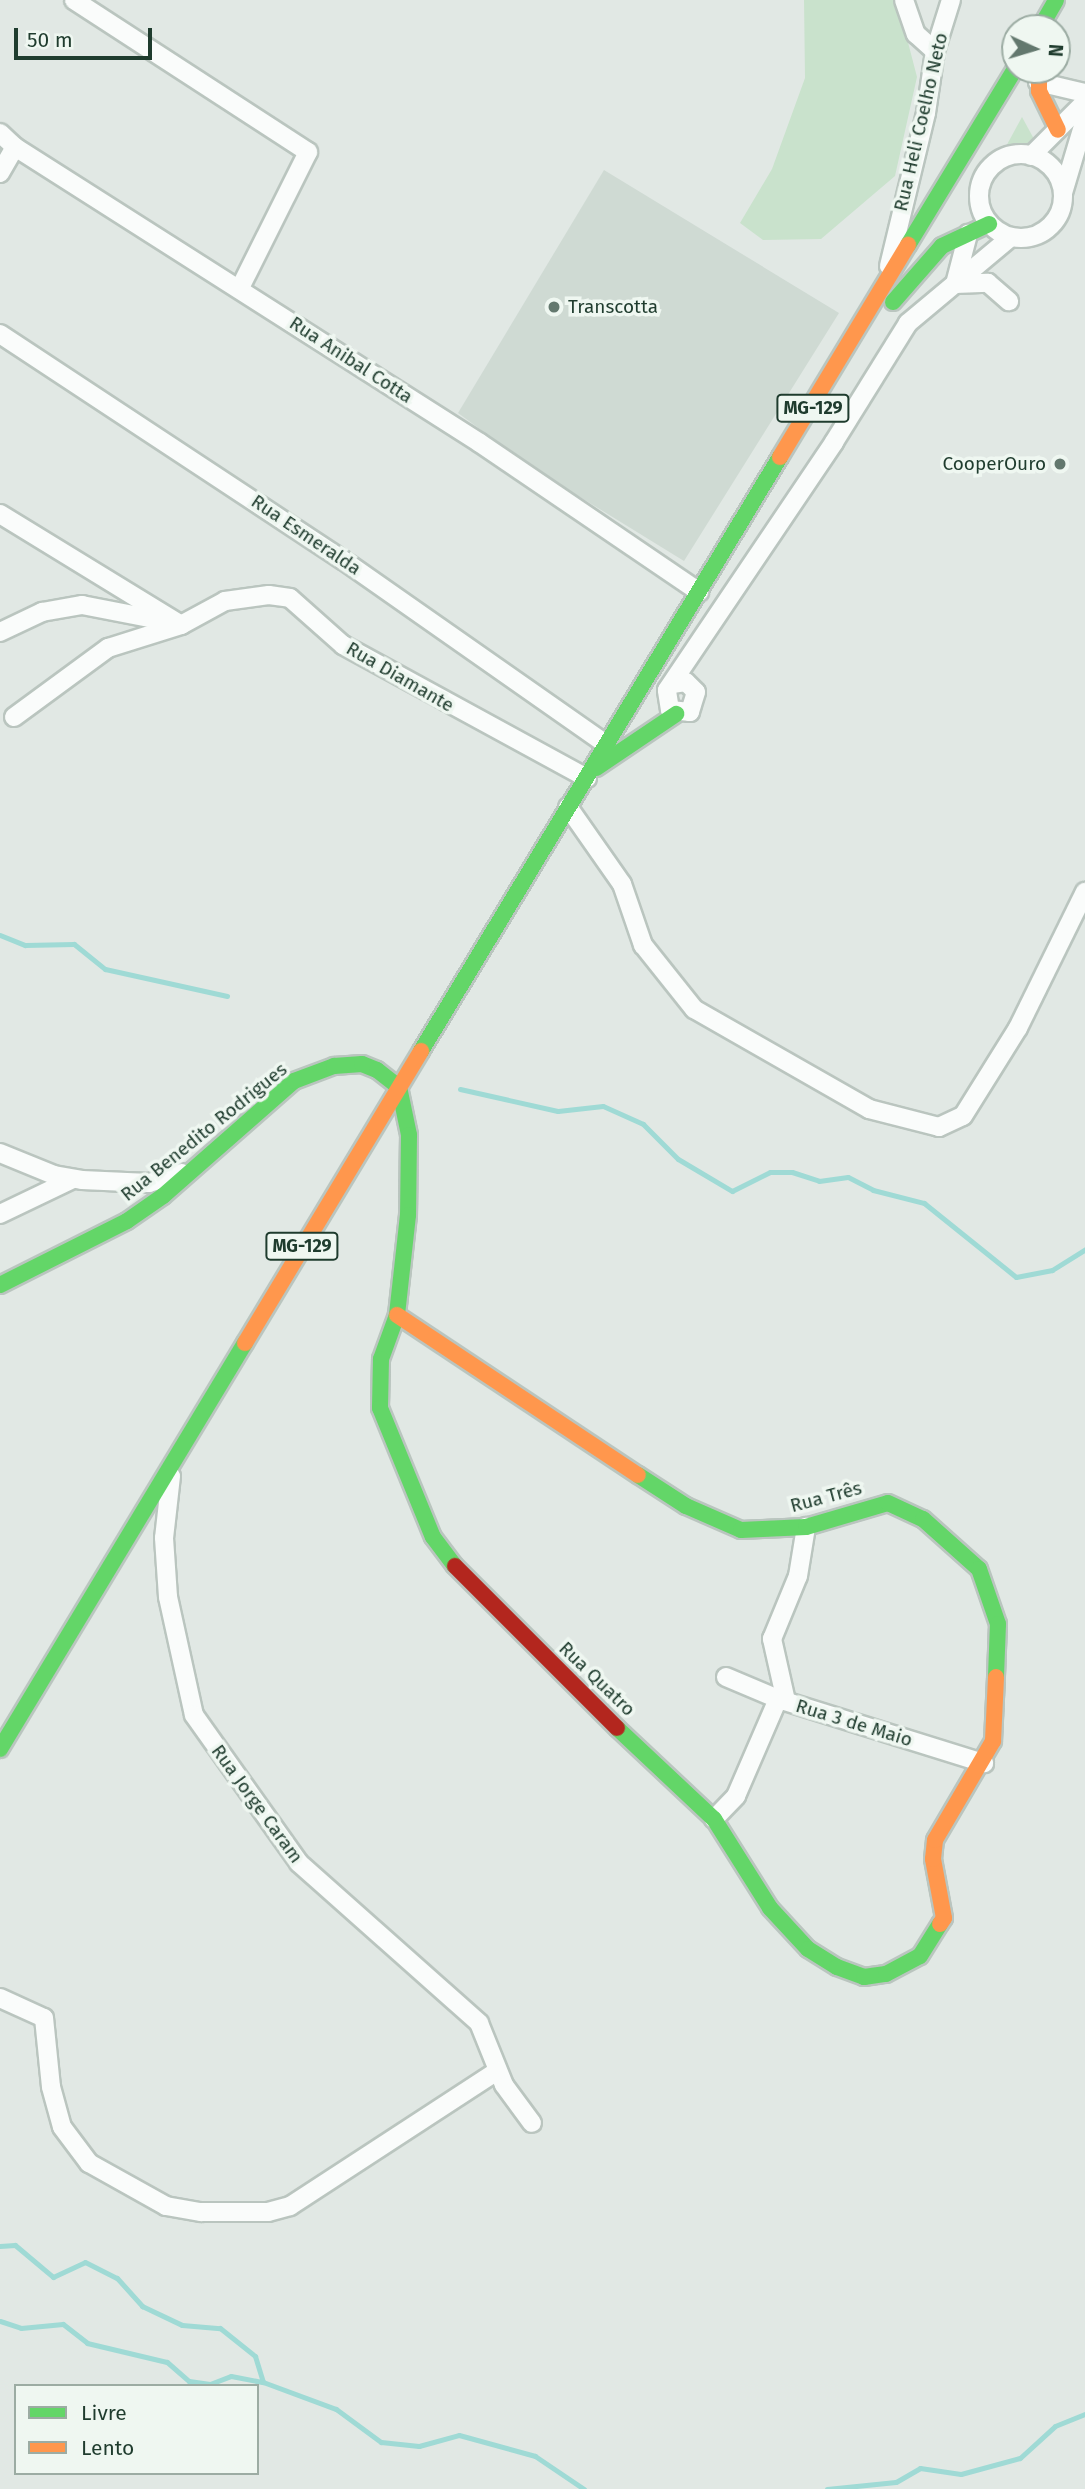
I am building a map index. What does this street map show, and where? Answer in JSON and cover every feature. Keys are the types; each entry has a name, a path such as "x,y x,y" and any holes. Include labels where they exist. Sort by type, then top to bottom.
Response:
{"street":[{"path":"74,0 308,152 240,288"},
{"path":"904,0 916,34 935,51"},
{"name":"Rua Heli Coelho Neto","path":"886,286 898,219 926,113 935,51 951,0"},
{"name":"MG-129","path":"0,1749 606,744 827,387 1006,84"},
{"path":"1042,84 1058,130"},
{"path":"1061,84 1085,93"},
{"path":"1031,156 1085,102"},
{"path":"676,714 664,697 908,324 1011,237 1044,233 1056,219 1085,119"},
{"name":"Rua Anibal Cotta","path":"0,133 15,147 481,443 699,592"},
{"path":"0,173 15,147"},
{"path":"1011,237 989,224 979,199 987,171 1011,155 1031,156 1051,167 1062,194"},
{"path":"926,263 959,164"},
{"path":"827,387 942,246 989,224"},
{"path":"955,284 968,234"},
{"path":"955,284 988,282 1009,301"},
{"name":"Rua Esmeralda","path":"0,334 343,559 606,744"},
{"path":"0,514 181,625"},
{"name":"Rua Diamante","path":"14,717 108,648 181,625 225,601 269,595 290,597 353,652 589,775"},
{"path":"0,632 43,612 82,606 104,606 181,625"},
{"path":"589,775 676,714 695,707 692,686 695,652"},
{"path":"672,684 692,686"},
{"path":"568,807 622,884 643,945 694,1009 869,1109 939,1127 963,1116 1029,1008 1085,892"},
{"name":"Rua Benedito Rodrigues","path":"0,1284 127,1221 196,1168 294,1081 334,1066 362,1064 399,1087"},
{"name":"Rua Quatro","path":"399,1087 409,1135 408,1215 397,1315 381,1359 380,1408 443,1552 544,1659 714,1819 787,1930 837,1967 873,1977 920,1956 937,1933 944,1918 933,1859 935,1840 984,1763"},
{"path":"0,1153 73,1179 149,1183 196,1168"},
{"path":"0,1214 73,1179"},
{"name":"Rua Três","path":"397,1315 695,1511 741,1530 806,1527 888,1503 923,1518 979,1569 998,1623 997,1716 984,1763"},
{"name":"Rua Jorge Caram","path":"173,1462 164,1538 168,1597 194,1715 299,1863 479,2023 491,2045 497,2071 532,2123"},
{"path":"714,1819 736,1796 782,1700 772,1639 798,1576 806,1527"},
{"name":"Rua 3 de Maio","path":"726,1677 782,1700 984,1763"},
{"path":"0,1998 44,2018 51,2087 62,2127 89,2163 122,2186 166,2206 201,2212 268,2212 289,2206 497,2071"}],"shaded area":[{"name":"Transcotta","path":"604,170 839,313 684,561 533,468 458,413"}],"green space":[{"path":"804,0 897,0 917,77 895,176 821,239 763,240 740,223 772,169 805,78"},
{"path":"1022,117 1040,150 1003,152"}],"waterway":[{"path":"0,935 25,945 74,944 105,969 227,996"},
{"path":"460,1089 558,1111 603,1106 643,1124 678,1159 732,1191 770,1172 792,1172 819,1181 848,1177 873,1190 924,1203 1016,1277 1052,1270 1085,1249"},
{"path":"0,2246 15,2245 53,2277 85,2262 117,2278 142,2306 182,2325 220,2328 255,2356 263,2382 336,2409 381,2442 419,2446 459,2435 535,2456 584,2489"},
{"path":"0,2321 21,2328 63,2324 87,2343 167,2362 189,2381 210,2384 231,2376 263,2382"},
{"path":"827,2489 896,2482 920,2468 961,2474 1020,2458 1055,2426 1085,2414"}],"traffic: fast":[{"path":"1048,14 1056,0"},
{"path":"908,245 1006,84"},
{"path":"893,302 942,246 989,224"},
{"path":"421,1051 780,457"},
{"path":"596,768 676,714"},
{"path":"0,1285 127,1221 163,1196 294,1081 334,1066 362,1064 377,1070 399,1087 409,1135 408,1215 397,1315 381,1359 380,1408 433,1537 455,1566"},
{"path":"0,1749 245,1343"},
{"path":"638,1475 686,1506 741,1530 806,1527 888,1503 923,1519 979,1569 998,1624 996,1677"},
{"path":"617,1728 714,1819 770,1908 808,1949 837,1967 864,1977 886,1974 920,1956 940,1924"}],"traffic: slow":[{"path":"1039,84 1039,91 1058,130"},
{"path":"780,457 908,245"},
{"path":"245,1343 421,1051"},
{"path":"397,1315 638,1475"},
{"path":"940,1924 944,1918 933,1859 935,1840 993,1741 996,1677"}],"traffic: jam":[{"path":"455,1566 617,1728"}],"place":[{"name":"Transcotta","path":"554,307"},
{"name":"CooperOuro","path":"1060,464"}]}
